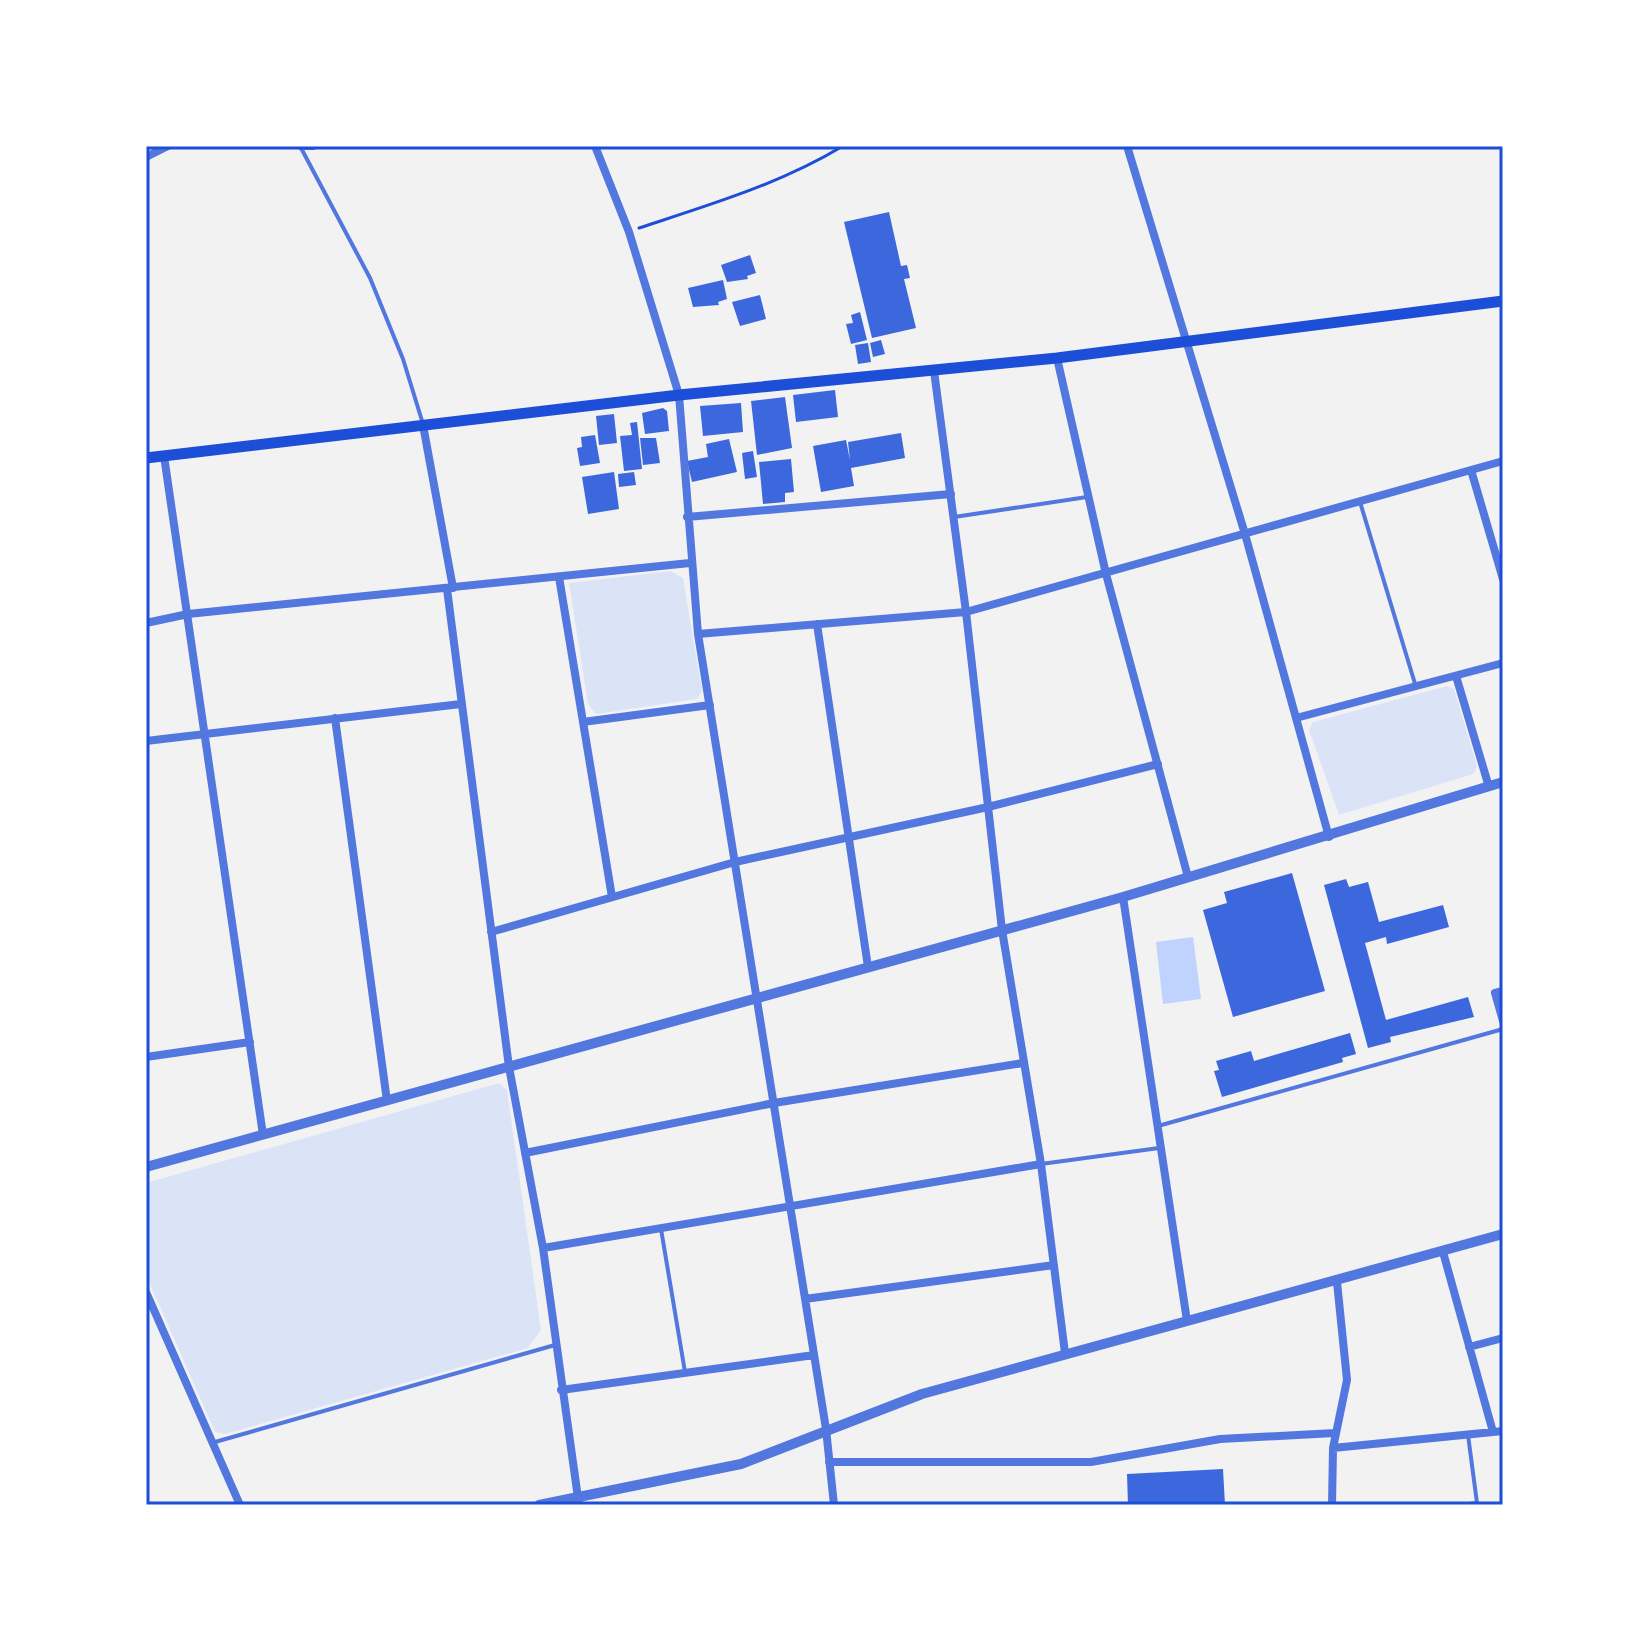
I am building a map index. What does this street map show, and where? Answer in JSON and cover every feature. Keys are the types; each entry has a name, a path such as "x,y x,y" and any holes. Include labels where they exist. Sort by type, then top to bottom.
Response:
{"main road":[{"path":"146,458 679,395 1057,358 1503,301"}],"street":[{"path":"146,157 168,146"},
{"path":"300,146 313,146"},
{"path":"595,146 629,232 679,395 698,634 826,1429 834,1505"},
{"path":"1127,146 1245,534 1329,837"},
{"path":"1057,358 1106,574 1188,877"},
{"path":"934,371 966,612 1002,930 1041,1164 1065,1353"},
{"path":"423,425 450,589 461,704 509,1067 543,1248 578,1500"},
{"path":"164,456 263,1135"},
{"path":"698,634 966,612 1503,461"},
{"path":"1471,470 1503,579"},
{"path":"687,517 951,494"},
{"path":"146,623 188,614 690,563"},
{"path":"559,577 612,897"},
{"path":"817,624 846,838 868,967"},
{"path":"1296,718 1503,663"},
{"path":"1456,676 1489,787"},
{"path":"146,741 461,704"},
{"path":"583,722 710,705"},
{"path":"335,718 387,1101"},
{"path":"491,932 735,862 988,807 1158,764"},
{"path":"146,1167 1123,897 1503,782"},
{"path":"1123,897 1187,1321"},
{"path":"1503,991 1495,993 1503,1021"},
{"path":"146,1057 250,1042"},
{"path":"525,1153 774,1103 1023,1063"},
{"path":"543,1248 1041,1164"},
{"path":"539,1505 578,1500 717,1470 922,1394 1503,1234"},
{"path":"1333,1448 1498,1432 1469,1347 1443,1252"},
{"path":"805,1299 1054,1265"},
{"path":"1332,1505 1333,1448 1347,1380 1337,1282"},
{"path":"146,1292 240,1505"},
{"path":"1469,1347 1503,1338"},
{"path":"561,1390 814,1355"},
{"path":"829,1462 1091,1462 1220,1439 1335,1433"}],"lane":[{"path":"300,146 370,278 403,359 423,425"},
{"path":"954,517 1090,497"},
{"path":"1360,502 1416,687"},
{"path":"1158,1126 1503,1029"},
{"path":"1041,1164 1161,1148"},
{"path":"661,1229 685,1373"},
{"path":"213,1443 555,1345"},
{"path":"1461,1505 1477,1503 1468,1435"}],"path":[{"path":"629,232 740,195 815,163 843,146"}],"shaded area":[{"path":"671,571 683,578 702,691 697,699 596,714 588,704 569,583"},
{"path":"1447,686 1454,689 1477,766 1473,774 1339,815 1309,730 1313,722"},
{"path":"499,1083 507,1090 541,1330 528,1348 225,1434 215,1432 146,1275 146,1183"}],"water":[{"path":"1193,937 1201,999 1163,1004 1156,942"}],"building":[{"path":"889,212 901,266 907,265 910,278 904,279 916,328 872,338 844,222"},
{"path":"750,255 756,273 747,276 748,279 727,282 721,265"},
{"path":"723,280 727,299 718,302 719,305 693,307 688,288"},
{"path":"760,295 766,319 740,326 732,302"},
{"path":"860,312 867,340 851,344 846,324 853,323 851,315"},
{"path":"881,340 885,354 873,357 870,343"},
{"path":"868,343 871,362 858,364 855,345"},
{"path":"835,390 838,417 796,422 793,395"},
{"path":"785,397 792,448 757,455 751,401"},
{"path":"741,403 743,432 703,436 700,406"},
{"path":"663,408 667,411 669,431 645,434 642,413"},
{"path":"614,414 617,443 599,445 596,416"},
{"path":"637,422 642,469 624,471 620,436 632,435 630,423"},
{"path":"901,433 905,458 851,468 854,486 821,492 813,446 846,440 850,460 848,442"},
{"path":"595,435 600,463 580,466 577,448 582,447 581,437"},
{"path":"640,438 656,438 660,463 643,465"},
{"path":"729,439 737,472 692,482 687,461 708,457 706,444"},
{"path":"753,451 757,477 745,479 742,453"},
{"path":"791,459 794,492 785,493 785,502 763,504 759,462"},
{"path":"614,472 619,509 588,514 582,477"},
{"path":"634,472 636,485 619,487 618,474"},
{"path":"1292,873 1325,991 1233,1017 1203,910 1227,903 1224,892"},
{"path":"1346,879 1349,887 1368,882 1379,922 1443,905 1449,927 1387,944 1386,937 1365,943 1386,1020 1468,997 1474,1017 1390,1037 1391,1042 1368,1048 1324,885"},
{"path":"1350,1033 1356,1054 1342,1058 1343,1062 1222,1097 1214,1071 1219,1070 1216,1061 1251,1051 1254,1061"},
{"path":"1223,1469 1225,1505 1128,1505 1127,1474"}]}
